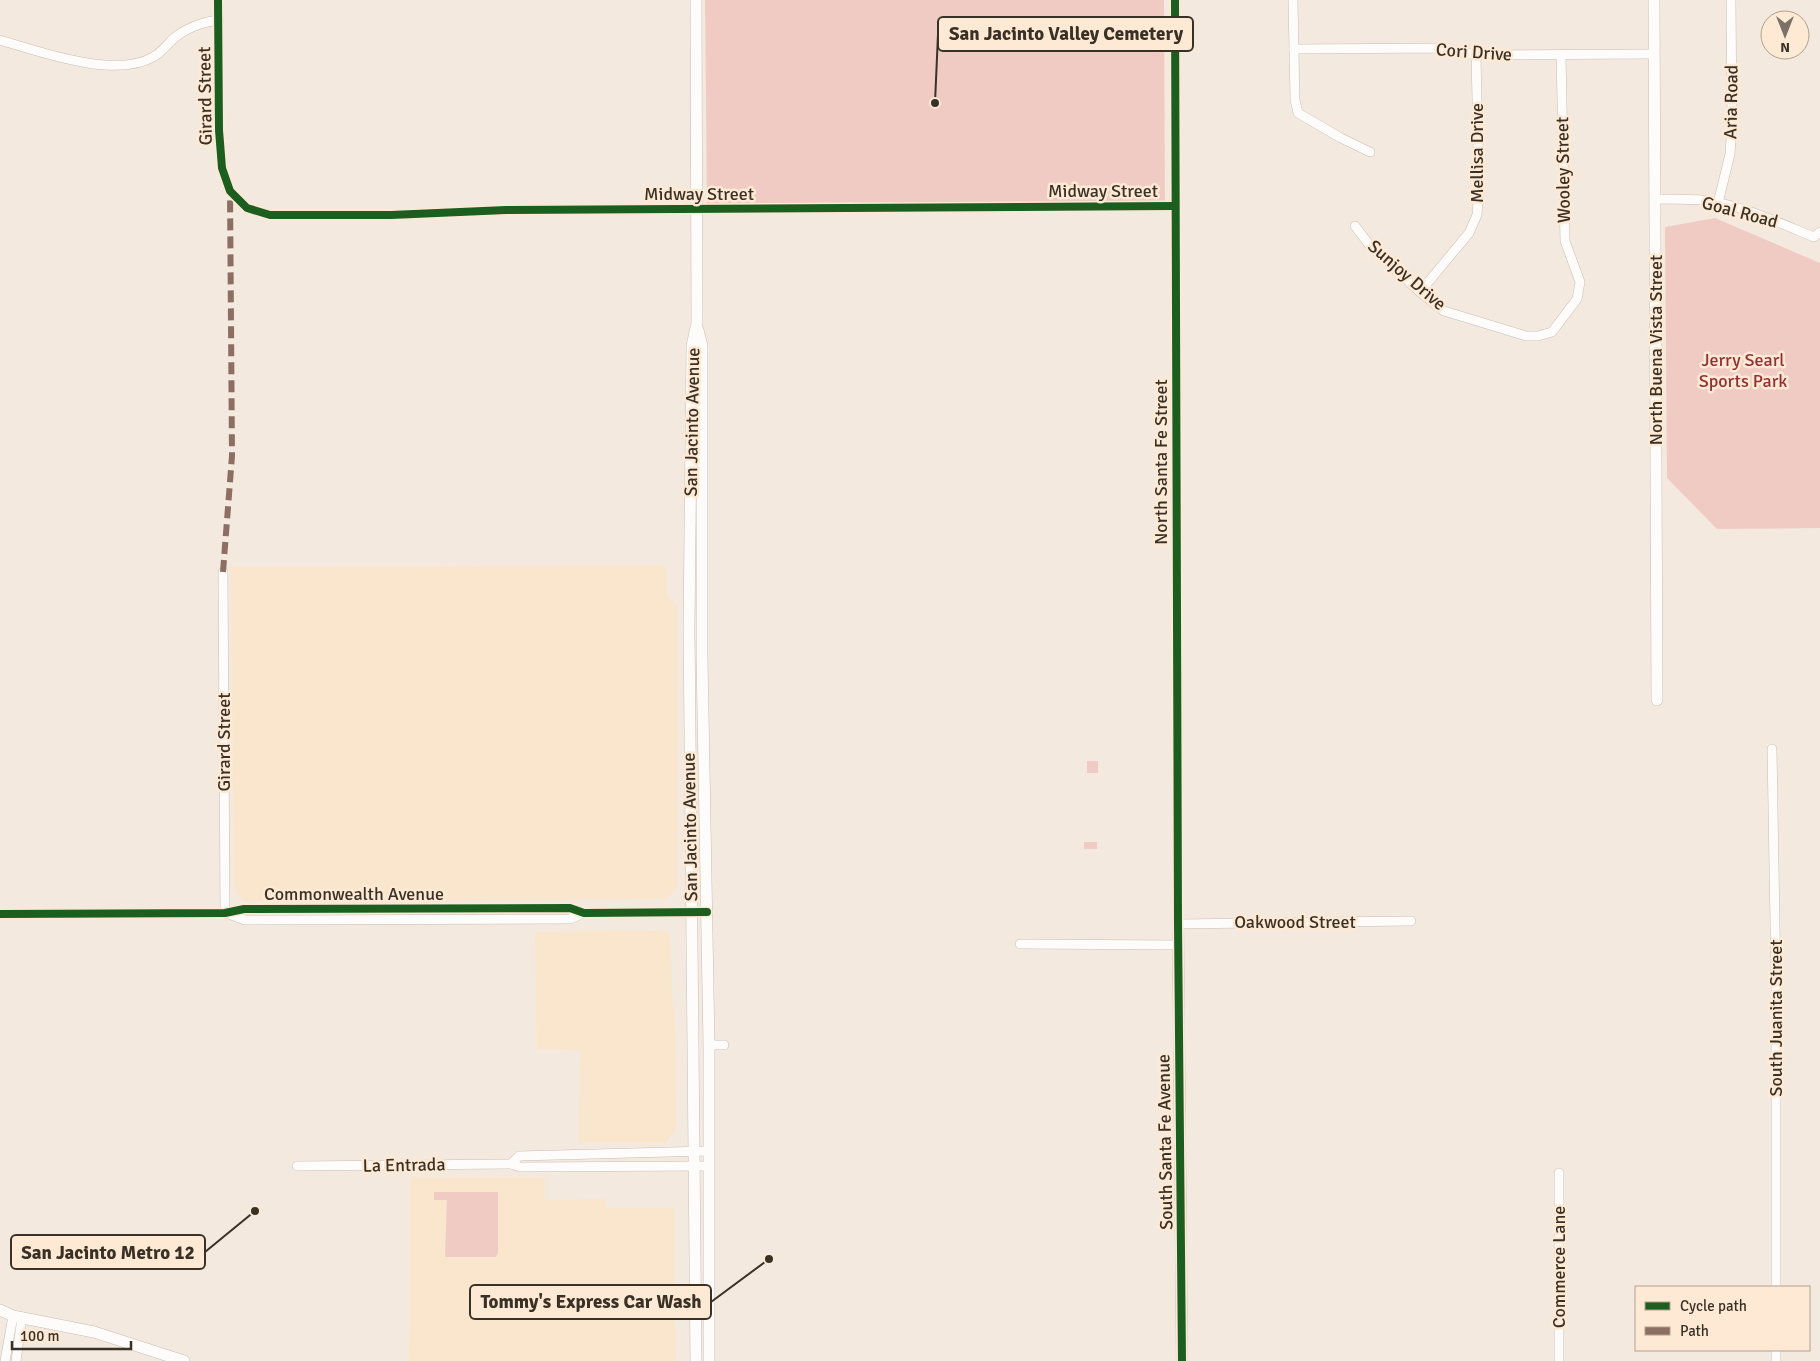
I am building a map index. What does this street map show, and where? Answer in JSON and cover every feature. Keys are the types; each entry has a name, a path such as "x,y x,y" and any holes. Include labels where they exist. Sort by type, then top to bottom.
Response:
{"main road":[{"name":"San Jacinto Avenue","path":"696,0 697,323 692,346 689,561 696,1361"},
{"name":"North Buena Vista Street","path":"1654,0 1657,700"},
{"name":"San Jacinto Avenue","path":"697,323 702,346 702,657 709,1045 709,1361"},
{"path":"690,725 696,727 698,731 700,786 705,798"},
{"name":"South Santa Fe Avenue","path":"1178,924 1182,1361"},
{"path":"0,1310 18,1316 94,1332 184,1361"},
{"path":"0,1318 18,1316"}],"street":[{"name":"Girard Street","path":"218,0 219,130 222,168 230,191"},
{"name":"North Santa Fe Street","path":"1175,0 1178,924"},
{"path":"1293,0 1294,100 1298,113 1341,138 1370,152"},
{"name":"Aria Road","path":"1718,203 1730,154 1732,124 1731,0"},
{"path":"0,40 85,62 106,66 125,66 142,63 156,56 175,37 189,29 205,22 219,20"},
{"name":"Cori Drive","path":"1294,49 1446,48 1476,55 1654,54"},
{"name":"Wooley Street","path":"1561,54 1565,241 1580,282"},
{"name":"Mellisa Drive","path":"1420,292 1469,234 1477,215 1479,188 1476,55"},
{"name":"Midway Street","path":"230,191 247,208 270,215 391,215 506,210 1176,206"},
{"name":"Goal Road","path":"1655,200 1702,200 1718,203 1777,222 1814,237 1820,232"},
{"name":"Sunjoy Drive","path":"1354,226 1371,247 1420,292 1444,311 1526,336 1538,336 1552,332 1577,299 1580,282"},
{"name":"Girard Street","path":"223,572 225,913"},
{"name":"South Juanita Street","path":"1772,749 1776,982 1776,1286"},
{"name":"Commonwealth Avenue","path":"0,914 225,913 244,908 570,908 584,913 707,912"},
{"name":"Oakwood Street","path":"1178,924 1411,921"},
{"path":"1020,944 1178,945"},
{"path":"709,1045 724,1045"},
{"name":"La Entrada","path":"511,1164 519,1156 708,1151"},
{"name":"La Entrada","path":"297,1166 511,1164 520,1167 708,1166"},
{"name":"Commerce Lane","path":"1559,1173 1559,1361"},
{"path":"5,1361 18,1316"},
{"path":"16,1361 18,1316"}],"shaded area":[{"path":"666,566 667,595 677,605 677,888 666,899 243,901 234,887 231,567"},
{"path":"667,931 671,942 672,1000 675,1013 676,1130 665,1143 579,1143 580,1050 537,1049 535,932"},
{"path":"411,1177 545,1177 545,1200 606,1199 606,1208 675,1208 674,1285 676,1361 409,1361"}],"green space":[{"path":"705,0 1164,0 1165,207 707,207"},
{"name":"Jerry Searl Sports Park","path":"1715,218 1820,263 1820,528 1717,529 1667,478 1665,227"},
{"path":"1087,761 1098,761 1098,773 1087,773"},
{"path":"1084,842 1097,842 1097,849 1084,849"},
{"path":"434,1192 498,1192 498,1253 496,1257 445,1257 447,1200 434,1200"}],"marked path":[{"path":"223,572 232,456 230,191"}],"cycle path":[{"path":"218,0 219,130 222,168 230,191 247,208 270,215 391,215 506,210 1175,206"},
{"path":"1175,0 1178,924 1182,1361"},
{"path":"0,914 225,913 244,909 570,908 584,913 707,912"}],"place":[{"name":"San Jacinto Valley Cemetery","path":"935,103"},
{"name":"San Jacinto Metro 12","path":"255,1211"},
{"name":"Tommy's Express Car Wash","path":"769,1259"}]}
